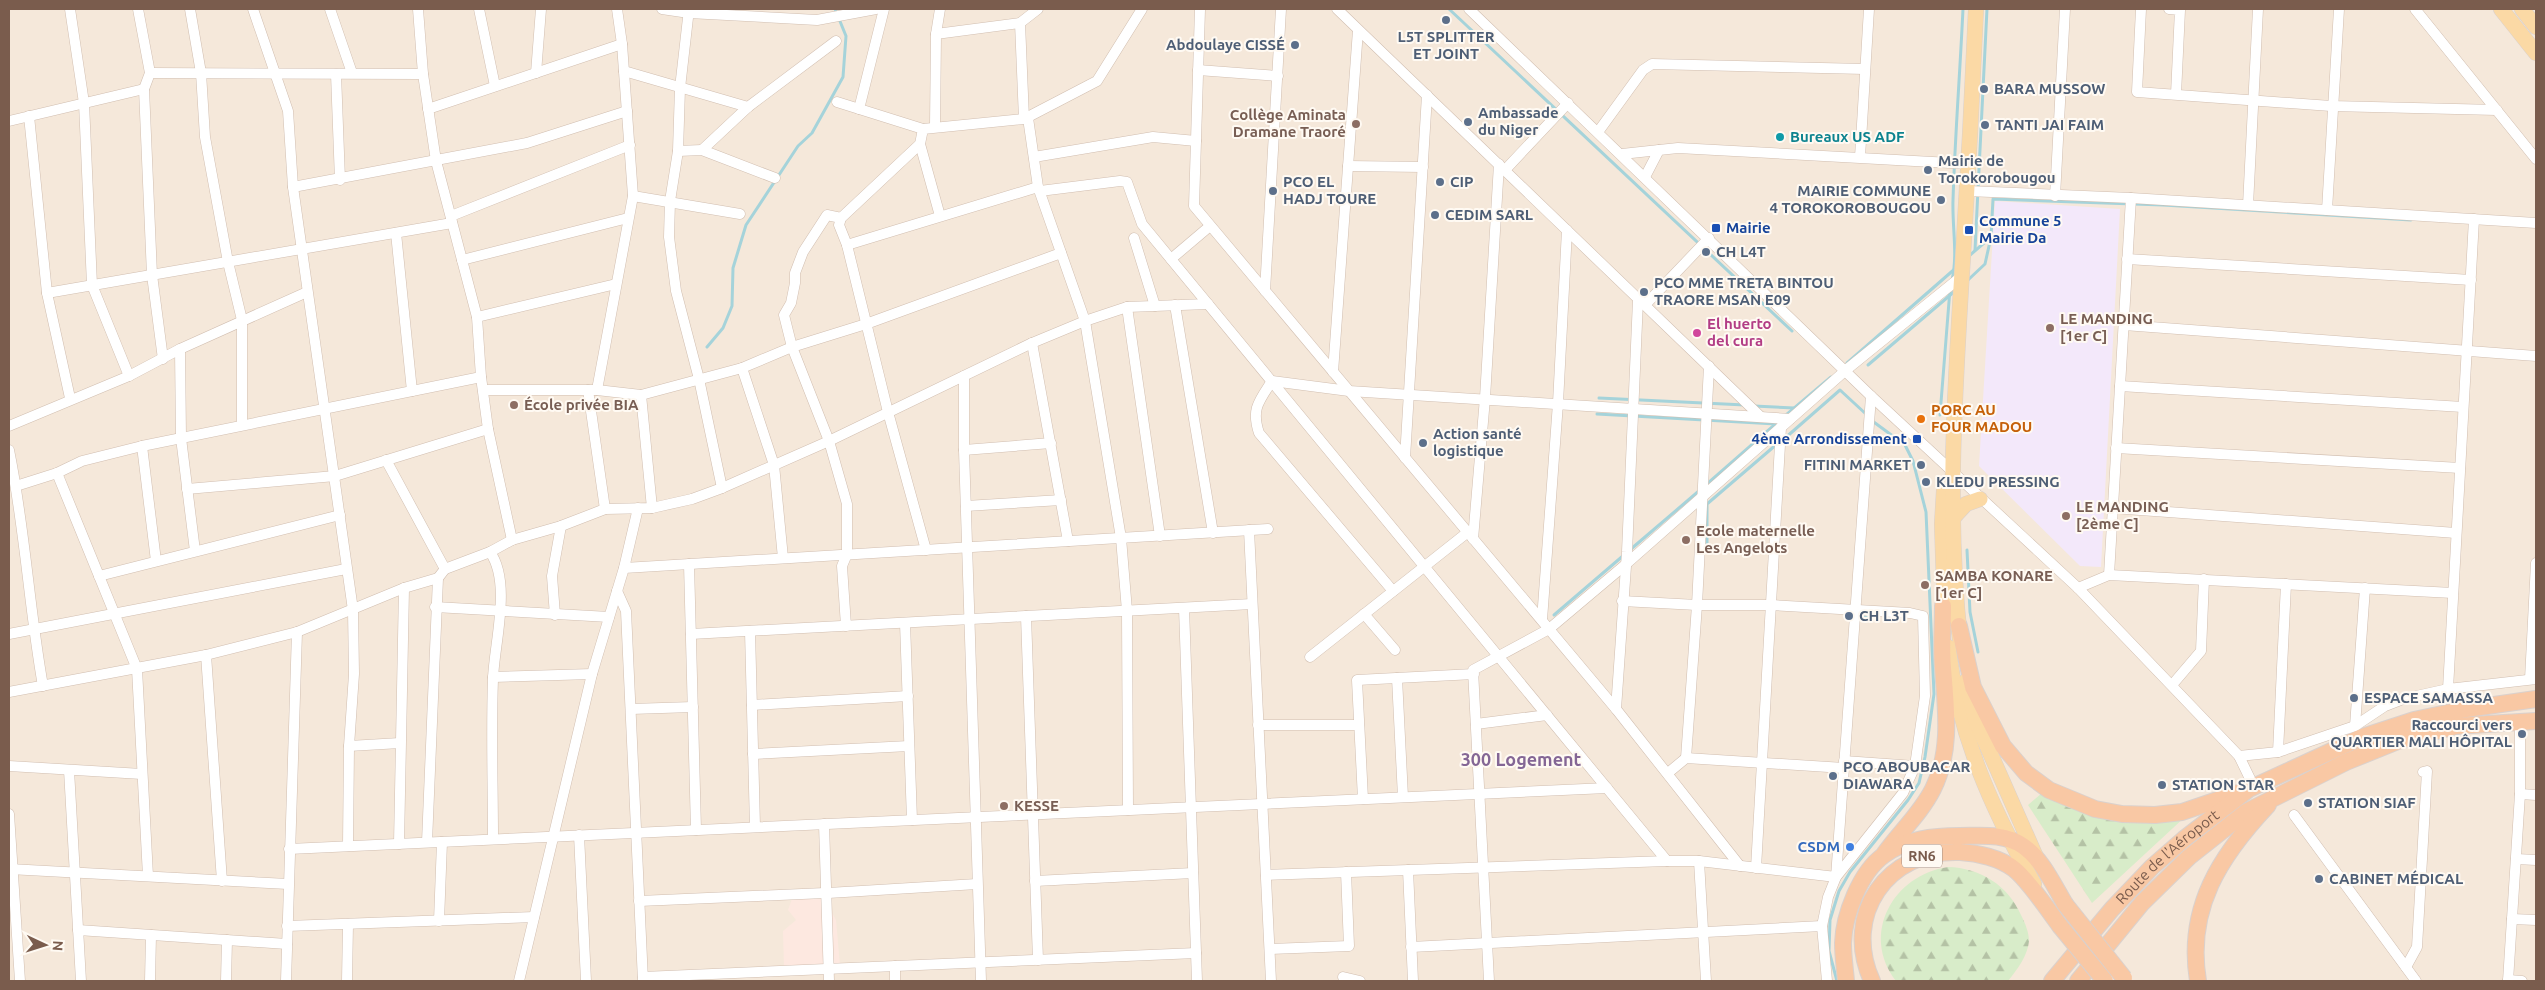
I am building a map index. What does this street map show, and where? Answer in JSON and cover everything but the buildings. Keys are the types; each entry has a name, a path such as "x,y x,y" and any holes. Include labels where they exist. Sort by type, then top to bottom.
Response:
{"highway":[{"path":"1846,981 1843,944 1849,908 1858,889 1928,796 1941,768 1946,742 1947,707 1942,666 1943,606"},
{"path":"1959,626 1973,687 2003,746 2026,773 2049,790 2095,809 2122,814 2155,815 2182,812 2252,788"},
{"name":"Route de l'Aéroport","path":"2052,981 2112,909 2152,867 2184,839 2252,788 2362,737 2414,720 2466,709 2536,699"},
{"name":"Route de l'Aéroport","path":"2078,981 2142,903 2189,857 2246,812 2346,762 2398,741 2456,726 2528,721"},
{"path":"2198,981 2195,965 2199,922 2206,894 2218,866 2237,838 2276,796"},
{"path":"1883,856 1909,842 1935,836 1994,836 2022,846 2037,859 2065,904 2126,980"},
{"name":"RN6","path":"1872,981 1864,963 1864,926 1876,890 1899,868 1925,855 1962,852 1993,858 2014,869 2106,981"}],"main road":[{"path":"1976,9 1970,164 1950,467 1942,524 1943,606 1950,662 1970,750 2009,840 2055,919"},
{"path":"2501,9 2536,53"},
{"path":"2522,9 2536,27"},
{"path":"1950,467 1959,626 1964,674 1976,720 2010,803 2037,859"},
{"path":"1953,518 1966,504 1980,499"}],"street":[{"path":"70,9 84,103 92,285 129,376"},
{"path":"138,9 150,73 144,89 152,275 163,358"},
{"path":"190,9 201,74 205,137 228,262 242,320 242,425"},
{"path":"253,9 288,110 293,187 353,610 354,674 349,746 348,846"},
{"path":"330,9 352,73"},
{"path":"418,9 423,74 436,161 476,316 488,429 512,540"},
{"path":"479,9 495,86"},
{"path":"536,73 541,9"},
{"path":"605,509 593,390 633,196 622,44 617,9"},
{"path":"662,9 734,12 817,20 876,9"},
{"path":"859,109 884,9"},
{"path":"935,126 936,34 940,9"},
{"path":"936,34 1020,24 1038,9"},
{"path":"837,102 923,129 935,126 1026,118 1097,81 1142,9"},
{"path":"1200,9 1194,206 1549,628 1668,772 1740,866"},
{"path":"1265,291 1282,9"},
{"path":"1337,9 1762,417"},
{"path":"1469,9 1622,154 1871,396 1950,467 1980,499 2078,588 2239,756 2252,788"},
{"path":"1860,157 1869,9"},
{"path":"2054,196 2065,9"},
{"path":"2141,9 2137,92 2332,106 2497,110"},
{"path":"2169,9 2180,10 2176,94"},
{"path":"2248,205 2258,9"},
{"path":"2327,210 2339,9"},
{"path":"2415,9 2536,159"},
{"path":"689,11 680,88 678,151 670,201 669,237 676,291 699,379 722,488"},
{"path":"1020,24 1026,118 1039,189 1086,321 1121,538 1128,611 1128,810"},
{"path":"1333,372 1358,30"},
{"path":"702,150 748,107 836,40"},
{"path":"428,109 622,44"},
{"path":"1598,132 1642,70 1652,64 1865,69"},
{"path":"1198,70 1278,76"},
{"path":"624,71 748,107"},
{"path":"150,73 423,74"},
{"path":"336,74 340,180"},
{"path":"9,121 144,89"},
{"path":"1405,458 1428,95"},
{"path":"1471,536 1485,398 1502,167 1568,103"},
{"path":"293,187 340,180 527,143 626,111"},
{"path":"30,116 47,293 70,398"},
{"path":"923,129 920,144 940,216"},
{"path":"1034,157 1153,137 1196,141"},
{"path":"920,144 841,218 839,225 847,245 888,412 926,550"},
{"path":"47,293 396,233 452,219 630,145"},
{"path":"1622,154 1678,148 1970,164"},
{"path":"678,151 702,150 774,178"},
{"path":"1645,177 1659,150"},
{"path":"1348,166 1423,167"},
{"path":"847,245 940,216 1039,189 1120,181 1127,182 1142,224 1667,861"},
{"path":"1967,191 2131,198 2536,223"},
{"path":"633,196 740,214"},
{"path":"2109,575 2131,198"},
{"path":"841,218 827,215 803,252 795,273 791,303 784,315 792,347 829,441 847,504 847,554 842,566 846,626"},
{"path":"462,260 628,218"},
{"path":"2448,688 2474,219"},
{"path":"1171,259 1210,226"},
{"path":"1542,620 1558,402 1567,230"},
{"path":"396,233 412,391"},
{"path":"1134,238 1155,306"},
{"path":"1616,709 1633,407 1642,302 1709,238"},
{"path":"483,390 593,390 641,395 742,368 792,347 866,324 1061,253"},
{"path":"2127,259 2471,280"},
{"path":"1489,981 1474,670 1549,628 1625,565 1846,370 1962,276"},
{"path":"476,316 616,284"},
{"path":"9,426 70,398 129,376 180,349 308,292"},
{"path":"427,842 435,608 438,578 444,569 490,552 512,540 562,526 605,509 652,508 722,488 829,441 1032,343 1086,321 1127,307 1208,304"},
{"path":"1175,305 1213,532"},
{"path":"1127,307 1160,536"},
{"path":"2124,325 2536,356"},
{"path":"1032,343 1068,541"},
{"path":"180,349 181,438 195,551"},
{"path":"1686,758 1697,605 1708,366"},
{"path":"742,368 774,465 783,558"},
{"path":"964,376 964,450 981,981"},
{"path":"16,486 57,473 82,461 142,446 481,377"},
{"path":"1272,381 1349,391 1558,402 1790,419"},
{"path":"1272,381 1256,407 1255,422 1259,433 1393,591"},
{"path":"2120,386 2463,407"},
{"path":"641,395 652,508"},
{"path":"1836,877 1871,396"},
{"path":"1756,868 1781,428"},
{"path":"187,489 335,476 488,429"},
{"path":"964,450 1051,443"},
{"path":"142,446 156,561"},
{"path":"2116,448 2460,468"},
{"path":"9,450 16,486 33,630 43,686"},
{"path":"386,460 444,569"},
{"path":"57,473 137,669 148,876"},
{"path":"966,506 1061,500"},
{"path":"519,981 592,674 624,568 638,508"},
{"path":"2113,508 2456,532"},
{"path":"99,576 340,515"},
{"path":"555,615 552,576 562,526"},
{"path":"624,568 1268,529"},
{"path":"1249,530 1271,981"},
{"path":"1310,656 1425,566 1471,536"},
{"path":"490,552 496,560 501,612 492,677 493,839"},
{"path":"2239,756 2278,752 2355,726 2385,706 2448,688 2533,679 2536,563"},
{"path":"689,564 696,830"},
{"path":"9,634 346,569"},
{"path":"2078,588 2109,575 2452,594"},
{"path":"9,692 206,655 297,632 404,588 438,578"},
{"path":"2172,685 2201,652 2204,579"},
{"path":"2278,752 2286,584"},
{"path":"399,844 404,588"},
{"path":"2355,726 2364,588"},
{"path":"617,591 626,611 643,979 769,976 828,969 1196,953"},
{"path":"1622,601 1697,605 1771,605 1921,614 1925,619 1925,696 1915,766 1903,793 1836,877 1828,897 1822,926 1827,981"},
{"path":"691,634 1252,604"},
{"path":"435,608 609,617"},
{"path":"1184,608 1197,981"},
{"path":"1364,614 1395,650"},
{"path":"1026,616 1038,960"},
{"path":"905,623 912,820"},
{"path":"750,631 755,827"},
{"path":"286,981 297,632"},
{"path":"206,655 222,881"},
{"path":"492,677 592,674"},
{"path":"1363,799 1357,680 1474,674"},
{"path":"1397,678 1403,797"},
{"path":"752,705 908,696"},
{"path":"631,709 693,707"},
{"path":"1476,724 1547,715"},
{"path":"2522,981 2508,981 2520,794 2528,721"},
{"path":"1258,725 1359,725"},
{"path":"349,746 400,743"},
{"path":"753,754 909,746"},
{"path":"1668,772 1686,758 1762,763 1915,766"},
{"path":"9,766 142,774"},
{"path":"69,770 81,981"},
{"path":"2406,967 2417,948 2427,771 2423,772"},
{"path":"289,848 1607,788"},
{"path":"2520,794 2536,795"},
{"path":"9,814 13,960 20,981"},
{"path":"2294,815 2416,981"},
{"path":"824,824 829,981"},
{"path":"579,835 586,981"},
{"path":"439,921 442,842"},
{"path":"2516,859 2536,860"},
{"path":"1266,875 1699,861 1836,877"},
{"path":"1699,861 1706,981"},
{"path":"11,869 288,884"},
{"path":"1408,870 1413,981"},
{"path":"1270,949 1349,946 1346,872"},
{"path":"1035,881 1193,873"},
{"path":"639,901 977,884"},
{"path":"287,926 534,917"},
{"path":"2512,919 2536,920"},
{"path":"347,981 348,924"},
{"path":"1411,947 1822,926"},
{"path":"78,930 287,944"},
{"path":"150,981 151,935"},
{"path":"226,981 227,940"},
{"path":"895,966 895,981"},
{"path":"1343,978 1360,981"}],"shaded area":[{"path":"9,9 2536,9 2536,981 9,981"},
{"name":"LE MANDING [1er C]","path":"1995,201 2120,209 2101,567 2080,566 1979,466"},
{"path":"822,895 836,920 840,965 784,968 783,931 796,920 788,910 793,896"}],"green space":[{"path":"2042,793 2058,803 2093,814 2129,817 2186,816 2092,903 2028,805"},
{"path":"1948,867 1971,871 1992,880 2009,895 2015,904 2027,928 2029,941 2024,957 2008,981 1896,981 1886,963 1881,944 1882,926 1888,909 1898,894 1912,882 1928,872"}],"waterway":[{"path":"707,347 723,328 732,306 733,268 746,225 798,146 812,133 843,77 846,36 835,9"},
{"path":"1449,9 1792,331"},
{"path":"1952,280 1955,260 1954,176 1963,9"},
{"path":"1975,250 1987,9"},
{"path":"1969,256 1991,237 1993,199 2163,205 2411,220"},
{"path":"1968,280 1985,264 1991,237"},
{"path":"1847,363 1957,267"},
{"path":"1940,415 1950,289"},
{"path":"1868,365 1955,291"},
{"path":"1786,415 1831,377"},
{"path":"1784,439 1840,390 1867,415"},
{"path":"1599,398 1745,405"},
{"path":"1754,406 1794,408"},
{"path":"1597,414 1776,424"},
{"path":"1837,981 1829,951 1830,920 1839,891 1850,872 1908,800 1919,783 1925,757 1934,694 1926,512 1913,461 1905,445 1871,420"},
{"path":"1707,484 1779,421"},
{"path":"1707,546 1707,504 1777,444"},
{"path":"1631,549 1700,490"},
{"path":"1967,550 1970,612 1978,652"},
{"path":"1554,615 1624,555"},
{"path":"1862,615 1872,616"}],"place":[{"name":"L5T SPLITTER ET JOINT","path":"1446,20"},
{"name":"Abdoulaye CISSÉ","path":"1295,45"},
{"name":"BARA MUSSOW","path":"1984,89"},
{"name":"Ambassade du Niger","path":"1468,122"},
{"name":"Collège Aminata Dramane Traoré","path":"1356,124"},
{"name":"TANTI JAI FAIM","path":"1985,125"},
{"name":"Bureaux US ADF","path":"1780,137"},
{"name":"Mairie de Torokorobougou","path":"1928,170"},
{"name":"CIP","path":"1440,182"},
{"name":"PCO EL HADJ TOURE","path":"1273,191"},
{"name":"MAIRIE COMMUNE 4 TOROKOROBOUGOU","path":"1941,200"},
{"name":"CEDIM SARL","path":"1435,215"},
{"name":"Mairie","path":"1716,228"},
{"name":"Commune 5 Mairie Da","path":"1969,230"},
{"name":"CH L4T","path":"1706,252"},
{"name":"PCO MME TRETA BINTOU TRAORE MSAN E09","path":"1644,292"},
{"name":"LE MANDING [1er C]","path":"2050,328"},
{"name":"El huerto del cura","path":"1697,333"},
{"name":"École privée BIA","path":"514,405"},
{"name":"PORC AU FOUR MADOU","path":"1921,419"},
{"name":"4ème Arrondissement","path":"1917,439"},
{"name":"Action santé logistique","path":"1423,443"},
{"name":"FITINI MARKET","path":"1921,465"},
{"name":"KLEDU PRESSING","path":"1926,482"},
{"name":"LE MANDING [2ème C]","path":"2066,516"},
{"name":"Ecole maternelle Les Angelots","path":"1686,540"},
{"name":"SAMBA KONARE [1er C]","path":"1925,585"},
{"name":"CH L3T","path":"1849,616"},
{"name":"ESPACE SAMASSA","path":"2354,698"},
{"name":"Raccourci vers QUARTIER MALI HÔPITAL","path":"2522,734"},
{"name":"PCO ABOUBACAR DIAWARA","path":"1833,776"},
{"name":"STATION STAR","path":"2162,785"},
{"name":"STATION SIAF","path":"2308,803"},
{"name":"KESSE","path":"1004,806"},
{"name":"CSDM","path":"1850,847"},
{"name":"CABINET MÉDICAL","path":"2319,879"}],"district":[{"name":"300 Logement","path":"1521,760"}]}
